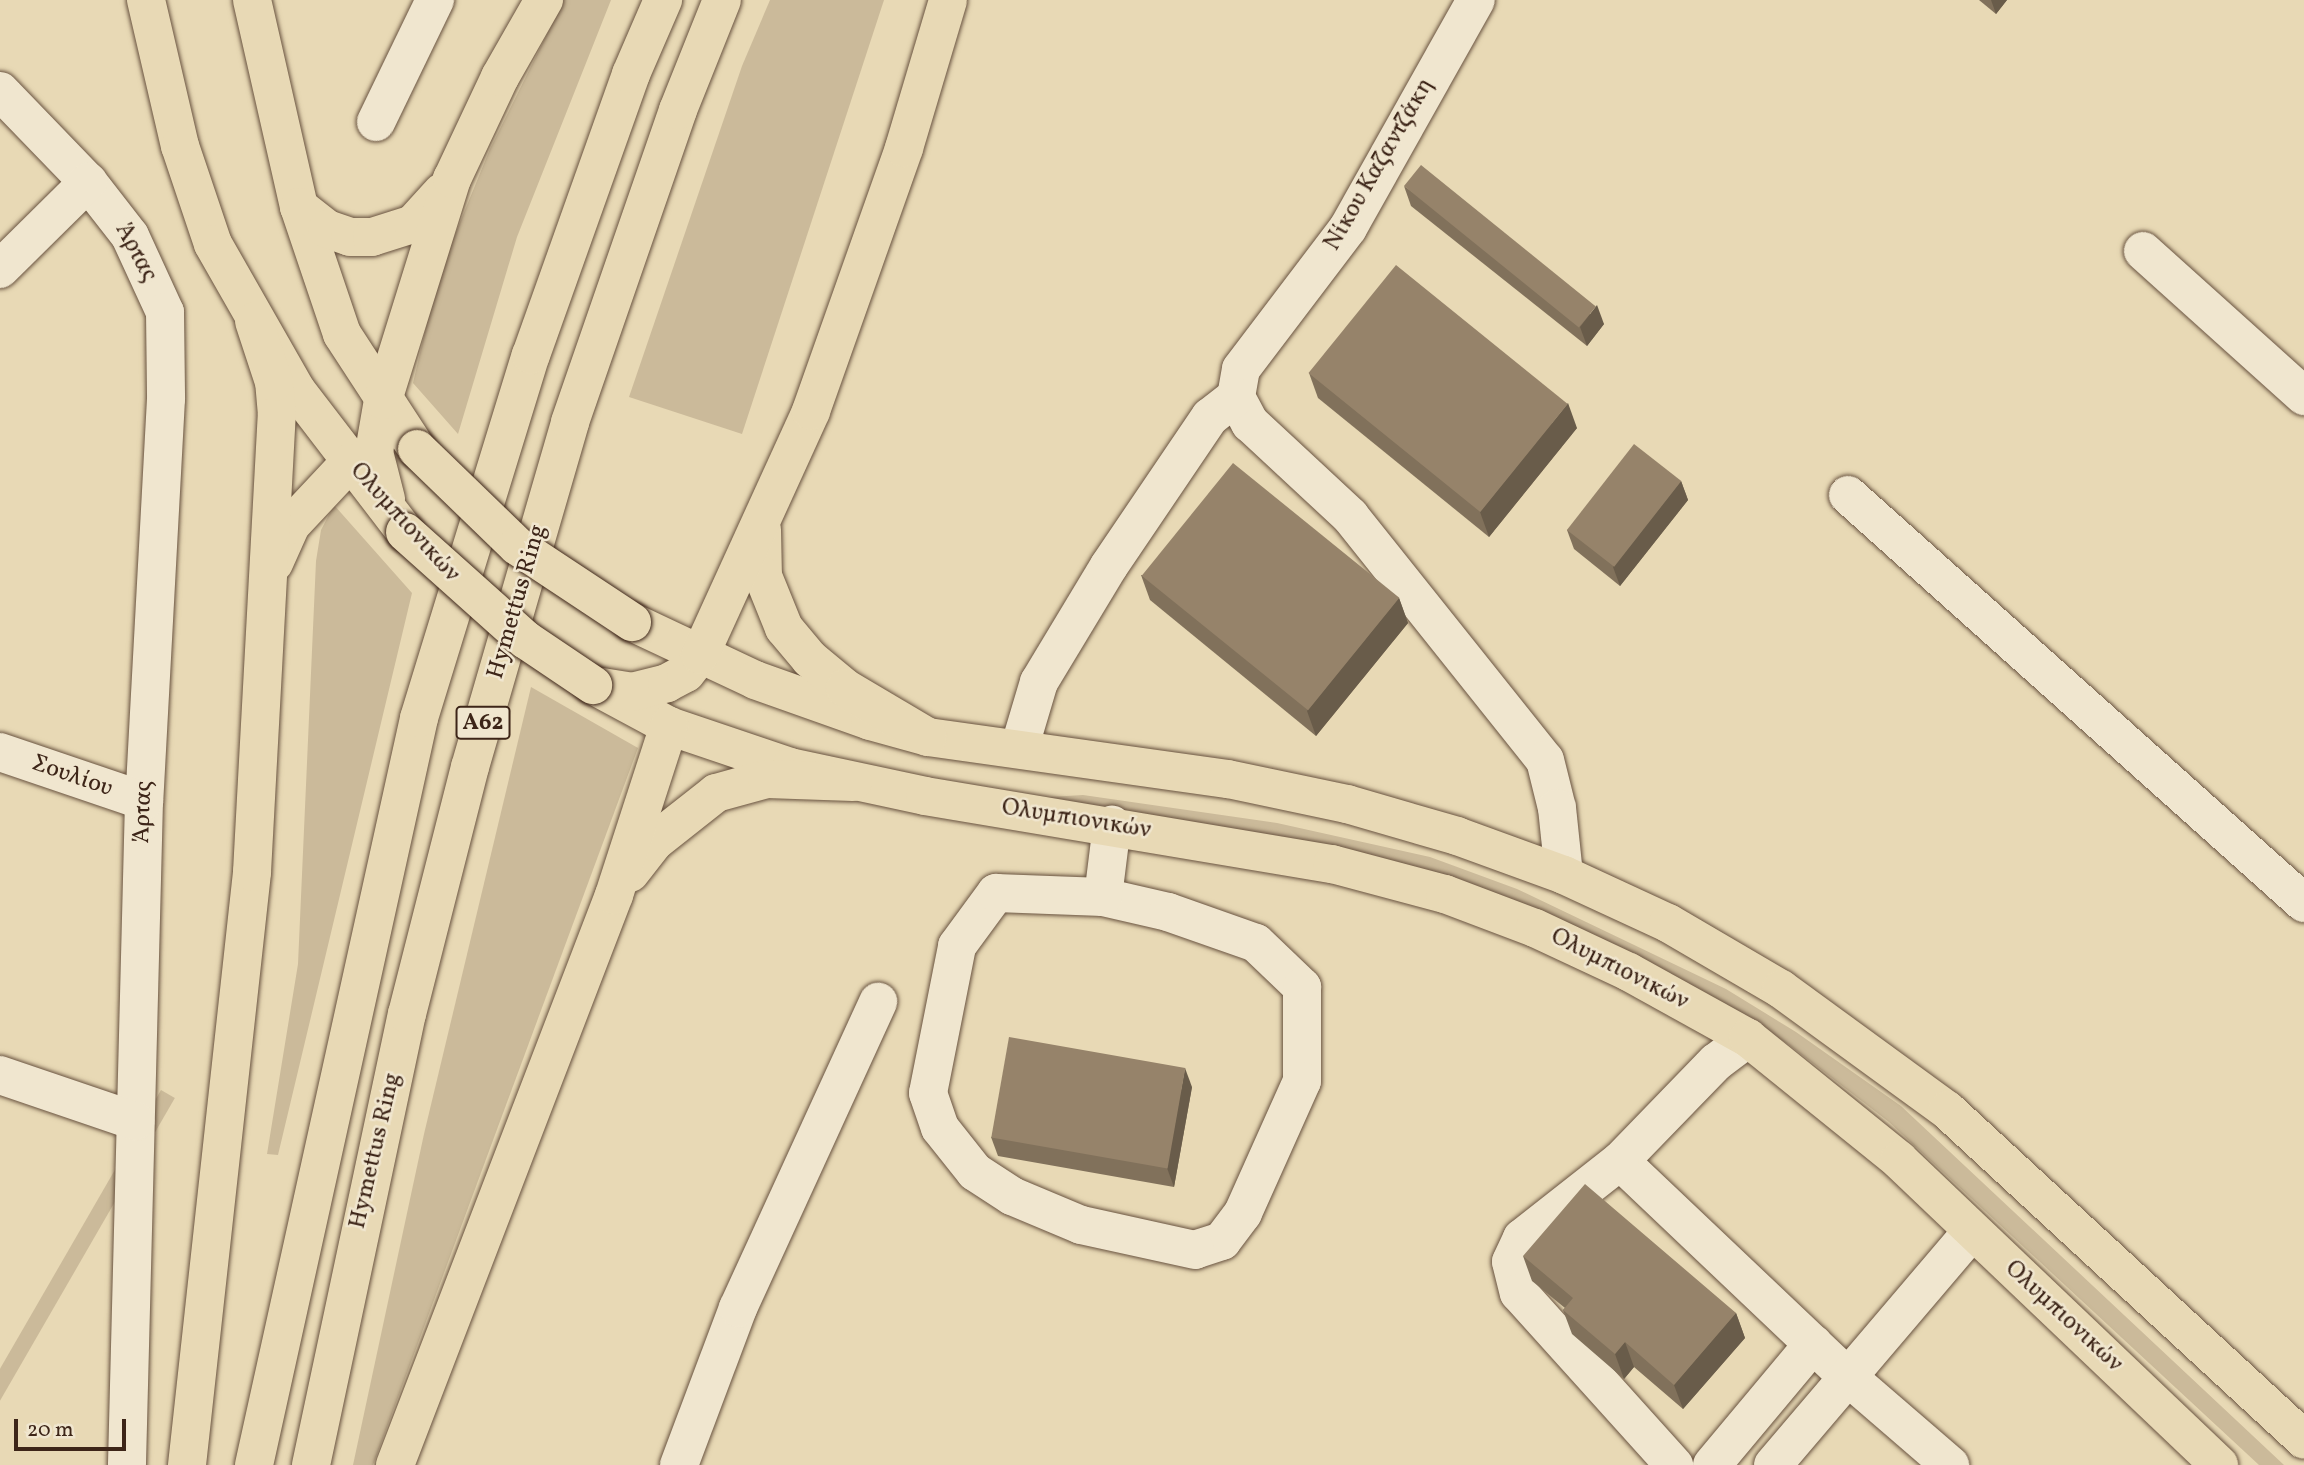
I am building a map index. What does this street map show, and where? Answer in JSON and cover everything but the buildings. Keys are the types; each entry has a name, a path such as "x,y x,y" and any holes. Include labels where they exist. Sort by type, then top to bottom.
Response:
{"main road":[{"name":"Ολυμπιονικών","path":"146,0 180,146 204,219 254,321 361,457 405,531 526,640 593,685 669,726 729,749 853,782 1332,864 1446,894 1535,928 1629,972 1748,1038 1899,1160 2219,1465"},
{"path":"252,0 299,207 342,334 417,449 517,546 632,622 700,655 812,702 928,737 1228,779 1347,804 1457,836 1564,875 1668,923 1781,989 1947,1110 2304,1440"},
{"path":"266,581 291,525 361,457 383,400 452,179 500,77 544,0"},
{"name":"Α62","path":"254,1465 419,718 531,355 631,74 663,0"},
{"name":"Hymettus Ring","path":"310,1465 404,1028 470,767 570,422 678,110 722,0"},
{"path":"593,685 632,692 667,683 686,673 700,655 762,526 811,411 904,148 948,0"},
{"path":"299,207 327,229 350,237 372,237 412,224 452,179"},
{"path":"187,1465 252,872 277,415 274,382 254,321"},
{"path":"361,457 417,449"},
{"path":"762,526 763,576 784,628 810,659 845,688 928,737"},
{"path":"395,1465 614,895 669,726 667,683 655,654 632,622"},
{"path":"614,895 654,842 716,793 767,779 853,782"}],"street":[{"path":"376,122 435,0"},
{"name":"Νίκου Καζαντζάκη","path":"1236,397 1241,369 1348,228 1476,0"},
{"name":"Άρτας","path":"0,91 88,181 130,236 165,312 166,399 144,801 127,1465"},
{"path":"0,270 88,181"},
{"path":"2143,251 2304,396"},
{"path":"1019,749 1039,682 1109,566 1210,417 1236,397 1250,423 1350,516 1545,760 1557,808 1564,875"},
{"path":"1848,495 2304,902"},
{"name":"Σουλίου","path":"0,752 144,801"},
{"path":"1103,897 1112,825"},
{"path":"996,893 1103,897 1168,912 1256,943 1301,987 1302,1081 1243,1213 1222,1241 1195,1250 1081,1225 1012,1196 975,1172 940,1128 928,1093 957,946 996,893"},
{"path":"679,1465 738,1308 878,1002"},
{"path":"1674,1465 1519,1293 1511,1262 1522,1238 1620,1161 1716,1062 1748,1038"},
{"path":"0,1075 135,1121"},
{"path":"1620,1161 1848,1377 1950,1465"},
{"path":"1773,1465 1972,1231"},
{"path":"1712,1465 1813,1344"}],"shaded area":[{"path":"564,0 611,0 517,237 458,434 413,383 438,276 490,149"},
{"path":"770,0 884,0 742,434 629,397 742,66"},
{"path":"334,505 412,593 278,1155 267,1154 298,964 316,561 321,530"},
{"path":"531,687 638,748 373,1465 353,1465 424,1134"},
{"path":"1083,795 1277,823 1430,857 1517,889 1726,989 1796,1032 1901,1106 2284,1465 2259,1465 1889,1122 1788,1044 1718,1000 1646,966 1016,799"},
{"path":"161,1090 175,1098 0,1401 0,1369"}]}
